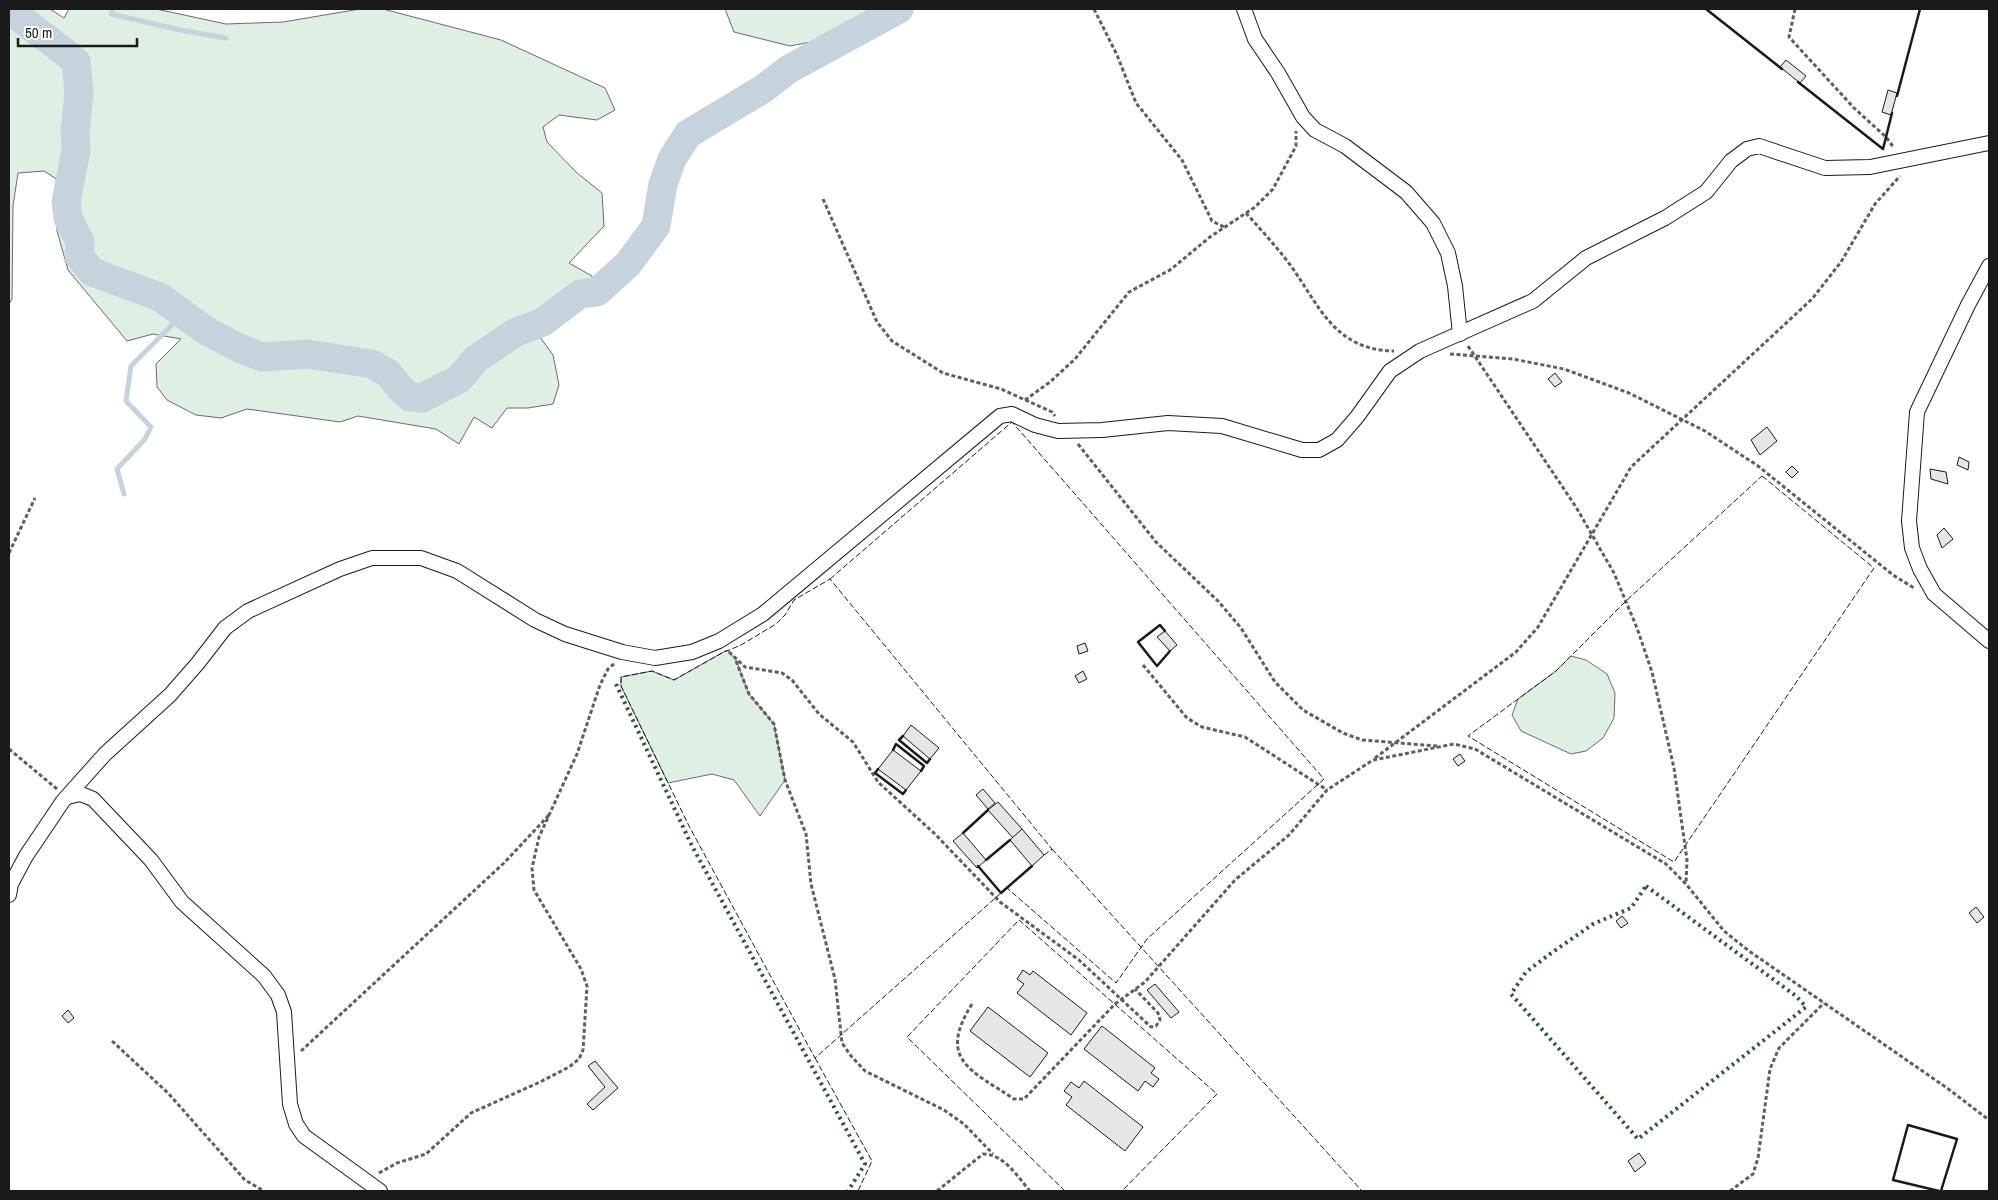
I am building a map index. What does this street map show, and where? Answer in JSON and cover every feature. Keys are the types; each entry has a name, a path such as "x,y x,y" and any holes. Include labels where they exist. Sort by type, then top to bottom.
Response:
{"street":[{"path":"1244,9 1255,39 1278,73 1303,117 1315,130 1345,146 1406,192 1433,223 1448,253 1455,286 1460,334"},
{"path":"9,895 11,884 26,856 67,797 105,754 170,695 225,628 248,611 340,569 372,558 421,558 457,571 535,620 573,636 622,652 655,658 692,652 719,641 763,614 1000,416 1012,414 1034,425 1058,431 1102,430 1168,423 1222,426 1302,450 1319,450 1337,440 1357,417 1390,370 1420,352 1533,301 1586,258 1665,218 1706,192 1732,161 1747,149 1759,146 1825,168 1903,167 1989,143"},
{"path":"1989,266 1968,305 1917,412 1909,520 1912,548 1920,569 1934,594 1989,641"},
{"path":"67,797 80,794 93,799 151,860 182,902 264,976 278,995 284,1012 290,1104 296,1124 304,1136 380,1191"}],"path":[{"path":"1094,9 1117,55 1136,103 1182,160 1212,221 1224,227"},
{"path":"972,1004 957,1034 957,1050 967,1067 1014,1099 1024,1099 1121,1000 1145,982 1235,880 1289,835 1327,790 1397,743 1516,652 1538,627 1631,467 1812,299 1841,262 1875,204 1903,167 1886,137 1854,108 1789,38 1795,9"},
{"path":"1000,416 1050,382 1075,359 1129,292 1170,270 1224,227 1255,207 1273,189 1296,146 1296,106"},
{"path":"823,199 877,322 892,341 943,373 1001,389 1052,412 1156,542 1218,601 1236,621 1275,682 1296,703 1304,710 1343,733 1362,740 1443,746"},
{"path":"1246,213 1290,265 1330,324 1356,344 1380,351 1396,351"},
{"path":"1460,334 1576,507 1614,573 1637,628 1652,672 1674,768 1686,860 1686,884"},
{"path":"1447,354 1513,359 1564,369 1629,393 1705,431 1758,466 1893,575 1911,587 1934,594"},
{"path":"9,553 35,498"},
{"path":"719,641 745,667 782,673 792,680 819,714 853,742 878,782 935,834 1000,902 1079,960 1151,1027 1156,1026 1160,1020 1158,1013 1135,989"},
{"path":"365,1181 397,1163 426,1154 471,1113 540,1082 569,1067 579,1059 583,1050 587,986 581,968 534,890 532,868 540,837 577,754 600,684 608,669 616,662 636,654"},
{"path":"736,660 749,694 774,724 785,780 806,834 812,884 835,979 842,1043 865,1071 944,1110 964,1124 993,1154 1003,1160 1030,1191"},
{"path":"1143,665 1187,718 1202,727 1245,737 1327,790"},
{"path":"1373,760 1454,744 1475,749 1666,864 1686,884 1724,931 1748,951 1947,1088 1989,1120"},
{"path":"9,749 67,797"},
{"path":"288,1063 504,863 553,810"},
{"path":"1730,1191 1753,1174 1758,1158 1770,1069 1779,1048 1824,1003"},
{"path":"112,1041 168,1093 245,1180 264,1191"},
{"path":"938,1191 983,1154 993,1154"}],"green space":[{"path":"9,9 50,9 64,18 69,9 156,9 226,24 283,22 360,9 383,9 501,40 605,88 615,110 597,120 559,115 543,127 547,142 576,172 602,193 604,226 569,263 592,276 597,292 580,294 543,322 532,326 553,355 559,385 553,404 528,408 507,408 492,428 474,417 459,444 436,429 358,416 340,422 247,409 221,418 196,415 167,400 157,387 156,364 181,339 153,334 127,341 68,270 57,231 58,180 44,171 18,173 13,206 12,299 9,304"},
{"path":"725,9 871,9 826,39 790,46 734,32"},
{"path":"727,650 736,660 749,694 774,724 785,780 760,816 734,780 712,774 668,783 621,686 621,677 652,671 674,680"},
{"path":"1571,656 1586,660 1607,674 1615,693 1614,718 1603,738 1586,751 1571,754 1521,731 1512,715 1518,699 1556,671"}],"building":[{"path":"1786,60 1806,76 1800,83 1780,67"},
{"path":"1888,90 1897,93 1891,115 1882,112"},
{"path":"1555,373 1562,382 1555,387 1548,379"},
{"path":"1767,427 1777,441 1760,455 1751,440"},
{"path":"1959,457 1969,462 1968,470 1957,465"},
{"path":"1792,466 1798,472 1792,478 1786,472"},
{"path":"1930,469 1946,472 1948,484 1931,479"},
{"path":"1944,528 1953,539 1942,548 1937,535"},
{"path":"1165,631 1177,645 1170,651 1157,637"},
{"path":"1085,643 1088,651 1079,654 1077,646"},
{"path":"1083,671 1087,679 1079,683 1075,676"},
{"path":"911,725 939,748 930,759 903,736"},
{"path":"893,750 921,771 906,790 878,769"},
{"path":"1460,754 1465,761 1458,766 1453,759"},
{"path":"983,789 995,803 988,809 976,795"},
{"path":"998,802 1022,829 1013,838 988,810"},
{"path":"1022,829 1044,855 1032,866 1010,840"},
{"path":"963,833 986,860 977,868 953,841"},
{"path":"1976,907 1984,917 1977,923 1969,913"},
{"path":"1622,916 1628,923 1621,928 1616,921"},
{"path":"1023,970 1030,975 1033,971 1087,1013 1071,1035 1017,993 1024,984 1017,979"},
{"path":"1155,984 1179,1012 1171,1018 1147,990"},
{"path":"988,1007 1048,1053 1030,1077 970,1031"},
{"path":"68,1010 74,1018 68,1023 62,1016"},
{"path":"1102,1026 1155,1068 1151,1073 1159,1079 1153,1087 1145,1081 1138,1091 1084,1049"},
{"path":"595,1061 618,1088 593,1110 587,1104 605,1087 588,1066"},
{"path":"1084,1081 1143,1127 1125,1151 1066,1105 1072,1097 1064,1091 1071,1082 1079,1088"},
{"path":"1639,1153 1646,1163 1635,1172 1628,1161"}],"waterway":[{"path":"10,9 76,62 79,93 75,131 76,150 66,202 68,218 80,242 79,256 92,272 160,297 205,330 239,348 262,357 307,354 372,364 388,373 410,397 422,398 459,379 476,359 516,332 543,322 580,294 597,292 628,264 656,226 663,184 672,159 688,134 763,89 789,69 899,9"},
{"path":"112,9 111,14 180,30 226,38"},
{"path":"124,494 117,469 145,439 151,427 126,401 131,366 174,323 167,303"}],"hedge":[{"path":"616,684 692,846 865,1164 848,1191"},
{"path":"1646,886 1796,996 1806,1007 1638,1139 1511,994 1526,972 1593,924 1631,908 1646,886"}],"fence":[{"path":"830,579 1012,422 1324,779 1147,939 1116,983 1007,888"},
{"path":"1762,476 1874,568 1674,862 1468,736 1556,671 1626,601 1762,476"},
{"path":"1001,893 815,1058 689,826 621,686 621,677 652,671 674,680 722,653 741,645 776,624 785,615 794,600 830,579 1052,849 1044,855"},
{"path":"1052,849 1362,1191"},
{"path":"1065,1191 907,1037 1019,920 1217,1094 1122,1191"},
{"path":"815,1058 872,1161 858,1191"}],"wall":[{"path":"1706,9 1782,69"},
{"path":"1897,96 1920,9"},
{"path":"1798,82 1883,149 1892,113"},
{"path":"1165,631 1160,625 1138,642 1157,666 1170,651"},
{"path":"903,736 899,740 927,763 930,759"},
{"path":"893,750 896,744 924,766 921,771"},
{"path":"878,769 875,773 903,794 906,790"},
{"path":"963,833 988,810"},
{"path":"986,860 1010,840"},
{"path":"978,866 1001,893 1032,866"},
{"path":"1939,1191 1893,1180 1908,1125 1957,1139 1941,1191"}]}
